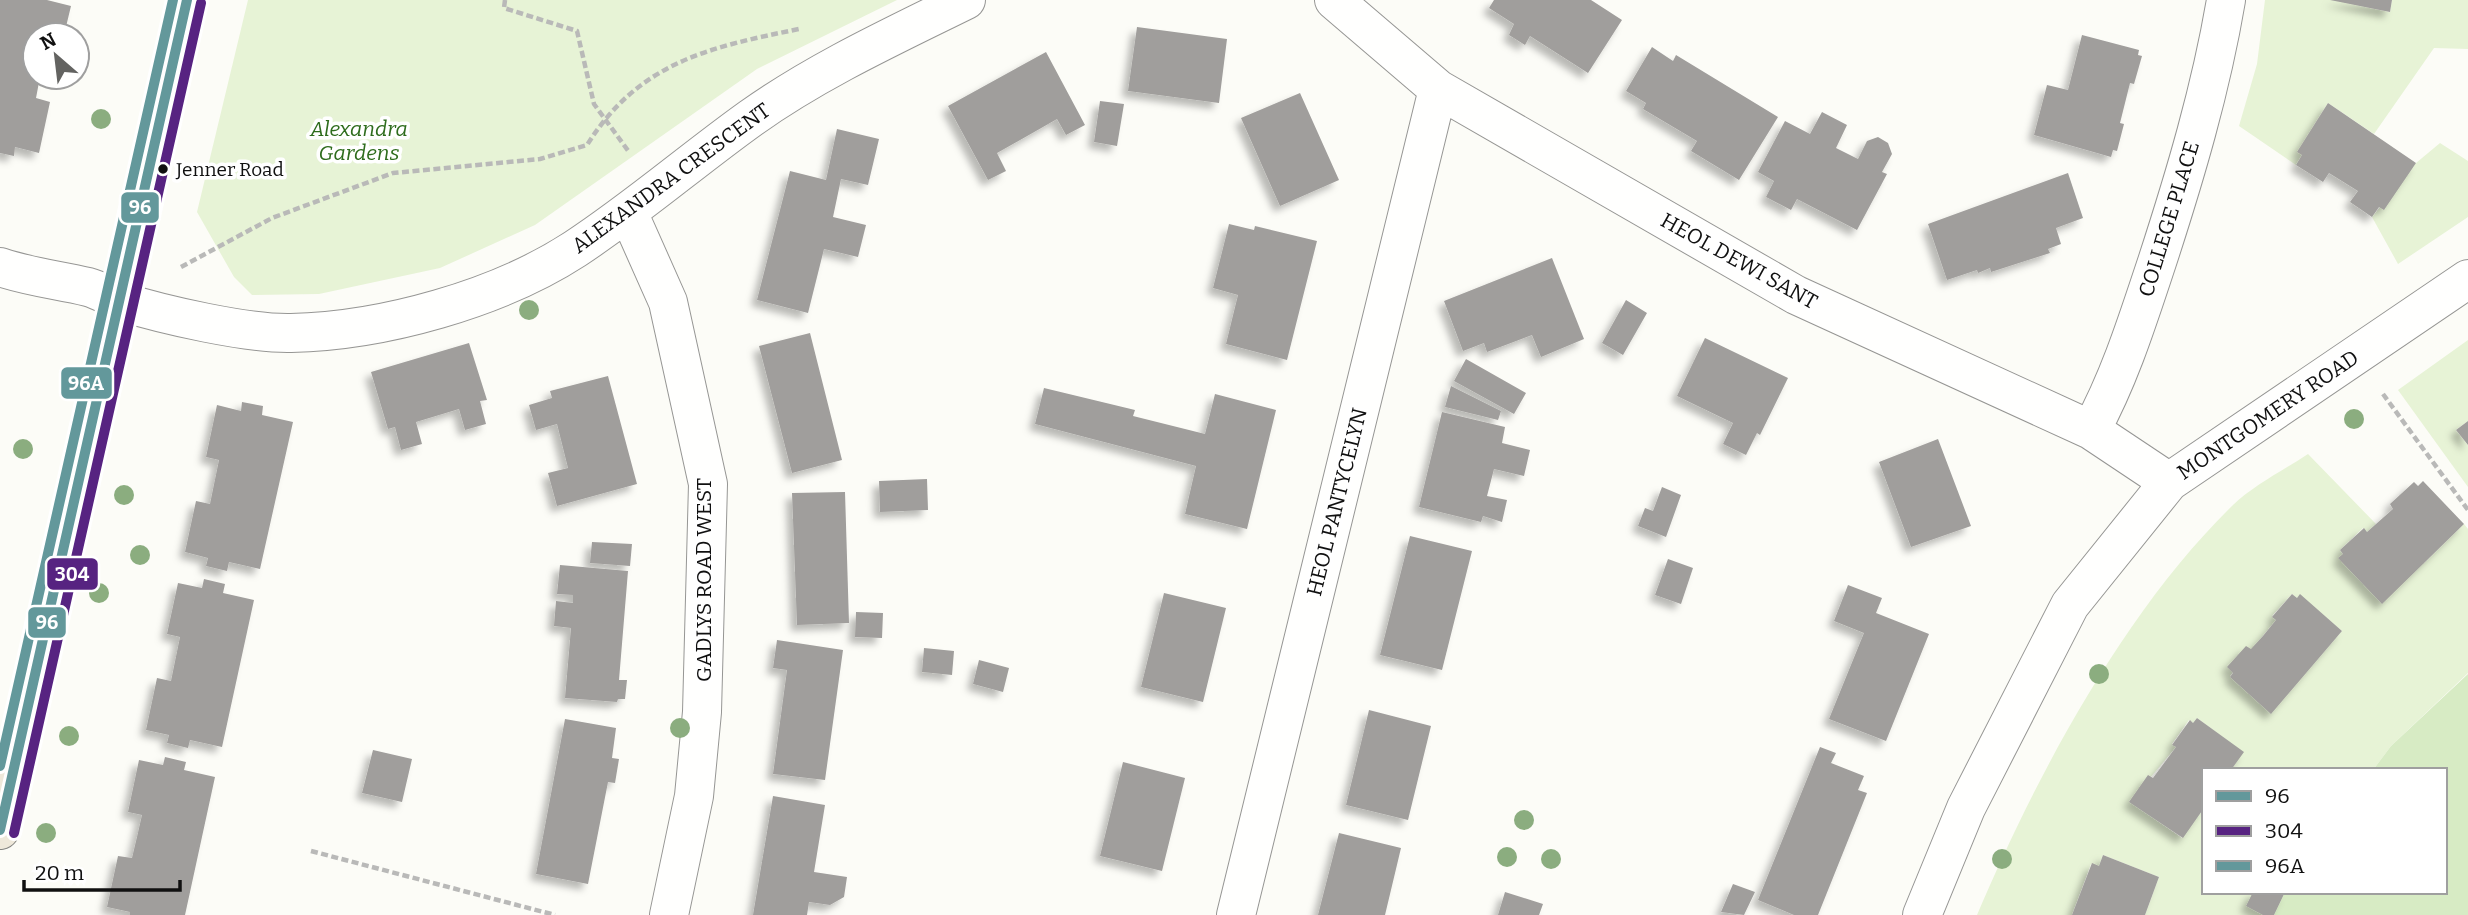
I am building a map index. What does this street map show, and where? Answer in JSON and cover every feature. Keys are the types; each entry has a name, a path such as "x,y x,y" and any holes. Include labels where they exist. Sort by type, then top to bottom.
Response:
{"main road":[{"path":"0,830 187,0"}],"street":[{"name":"ALEXANDRA CRESCENT","path":"0,267 33,278 90,288 152,311 288,333 349,328 387,321 507,286 573,251 752,117 849,59 966,0"},
{"name":"HEOL DEWI SANT","path":"1334,0 1438,89 1796,295 2091,430 2169,482"},
{"name":"COLLEGE PLACE","path":"2091,430 2106,403 2136,324 2189,164 2226,0"},
{"name":"HEOL PANTYCELYN","path":"1236,915 1438,89"},
{"name":"GADLYS ROAD WEST","path":"628,212 668,302 708,484 702,712 694,796 669,915"},
{"name":"MONTGOMERY ROAD","path":"1922,915 1966,808 2070,605 2169,482 2468,279"}],"path":[{"path":"505,0 503,8 578,31 594,104 634,158"},
{"path":"120,301 272,218 393,173 540,159 586,145 603,119 663,69 697,53 741,39 810,24"},
{"path":"2356,356 2468,510"},
{"path":"311,851 555,915"}],"green space":[{"name":"Alexandra Gardens","path":"248,0 897,0 757,69 535,225 440,268 319,294 252,295 234,277 197,212"},
{"path":"2265,0 2333,0 2390,12 2392,0 2468,0 2468,49 2434,48 2374,134 2328,103 2298,151 2302,155 2296,165 2239,126 2257,64"},
{"path":"2440,143 2468,161 2468,217 2398,264 2372,217 2416,163"},
{"path":"2468,340 2468,421 2456,430 2468,445 2468,487 2398,390"},
{"path":"2308,454 2376,524 2367,532 2363,528 2340,550 2343,554 2424,563 2464,524 2468,529 2468,673 2391,746 2374,768 2232,768 2243,752 2197,718 2193,723 2189,720 2172,744 2176,747 2130,802 2182,838 2202,811 2202,894 2284,894 2274,915 2145,915 2159,877 2103,855 2099,866 2091,864 2072,915 1977,915 2000,862 2055,752 2120,645 2155,594 2193,547 2233,505 2260,484","holes":["2292,594 2297,598 2300,595 2342,631 2271,713 2230,676 2276,620 2272,616"]},
{"path":"2468,674 2468,915 2274,915 2284,894 2447,894 2447,768 2374,768 2391,746"}],"building":[{"path":"0,0 47,0 71,6 67,21 21,21 21,91 37,91 36,98 50,102 39,153 15,147 14,156 0,153"},
{"path":"1494,0 1591,0 1622,20 1588,73 1530,36 1525,45 1509,35 1514,24 1489,8"},
{"path":"2330,0 2392,0 2390,12"},
{"path":"1137,27 1227,39 1219,103 1128,91"},
{"path":"2082,35 2139,50 2138,55 2142,56 2134,84 2130,83 2120,123 2124,124 2117,151 2113,150 2111,157 2034,135 2047,85 2068,90"},
{"path":"1652,47 1673,61 1676,55 1778,117 1739,180 1691,151 1697,141 1643,109 1646,103 1626,91"},
{"path":"1046,52 1085,125 1066,135 1057,119 997,153 1006,171 988,180 948,106"},
{"path":"1300,93 1339,180 1280,206 1241,118"},
{"path":"1100,101 1124,104 1117,146 1094,142"},
{"path":"2328,103 2416,163 2384,210 2379,207 2372,217 2350,202 2358,191 2329,173 2323,182 2296,165 2302,155 2297,152"},
{"path":"1822,112 1847,125 1836,148 1858,159 1867,141 1878,137 1888,143 1892,154 1882,172 1887,174 1857,230 1797,199 1791,210 1766,197 1774,181 1758,172 1785,121 1810,134"},
{"path":"837,129 879,139 868,185 841,179 833,217 866,225 858,257 824,249 808,313 757,300 790,171 826,180"},
{"path":"2068,173 2083,218 2056,228 2061,244 2048,249 2050,253 1991,272 1990,268 1978,273 1977,270 1947,280 1928,224"},
{"path":"1229,224 1254,230 1255,226 1317,241 1287,360 1226,344 1238,295 1213,288"},
{"path":"1552,258 1584,339 1541,357 1532,335 1487,352 1484,343 1463,351 1444,301"},
{"path":"1626,300 1647,313 1623,355 1602,343"},
{"path":"810,333 842,460 792,473 759,346"},
{"path":"1705,338 1788,378 1760,435 1757,433 1746,455 1723,444 1733,423 1677,396"},
{"path":"469,343 487,400 480,401 486,424 465,430 459,409 416,422 422,444 401,450 395,427 388,429 371,372"},
{"path":"1466,359 1526,393 1514,414 1454,381"},
{"path":"608,376 637,484 557,506 548,473 568,468 557,424 536,430 529,405 552,398 550,391"},
{"path":"1451,386 1501,411 1498,420 1445,407"},
{"path":"1044,388 1135,410 1133,416 1205,434 1215,394 1276,410 1247,529 1185,514 1196,466 1035,424"},
{"path":"242,402 263,406 262,415 293,422 260,569 229,562 227,571 206,566 208,558 185,552 196,501 210,504 219,460 206,457 217,405 241,411"},
{"path":"1442,412 1505,427 1502,443 1530,450 1524,476 1494,469 1487,496 1507,500 1502,522 1483,516 1481,522 1419,507"},
{"path":"2468,421 2468,445 2456,430"},
{"path":"1938,439 1971,526 1911,547 1879,462"},
{"path":"927,479 928,510 880,512 879,481"},
{"path":"2423,481 2464,524 2382,604 2338,558 2343,554 2340,550 2364,528 2367,532 2393,509 2390,504 2414,482 2418,486"},
{"path":"1662,487 1681,495 1666,537 1638,526 1645,508 1653,511"},
{"path":"845,492 849,623 797,625 792,493"},
{"path":"1410,536 1472,551 1442,670 1380,655"},
{"path":"592,542 632,544 630,566 590,563"},
{"path":"1668,559 1693,568 1681,604 1655,595"},
{"path":"560,565 628,571 619,680 627,680 625,699 618,699 617,702 565,698 571,628 554,626 556,601 573,603 573,595 557,594"},
{"path":"204,579 225,584 223,593 254,600 222,747 190,740 188,748 167,743 169,735 146,730 157,678 171,681 180,637 167,634 178,583 202,588"},
{"path":"1848,585 1882,598 1876,613 1929,634 1886,741 1829,719 1864,633 1834,621"},
{"path":"1164,593 1226,608 1203,702 1141,687"},
{"path":"2292,594 2297,598 2300,594 2342,631 2271,714 2230,677 2233,673 2227,667 2246,646 2251,649 2263,636 2276,620 2272,617"},
{"path":"856,612 883,613 882,638 855,637"},
{"path":"777,640 843,650 825,780 773,774 787,670 773,668"},
{"path":"924,648 954,651 952,675 922,672"},
{"path":"979,660 1009,668 1003,692 973,684"},
{"path":"1369,710 1431,726 1408,820 1346,805"},
{"path":"2197,718 2244,752 2232,768 2202,768 2202,811 2183,838 2129,802 2148,775 2153,778 2176,747 2172,745 2190,720 2193,723"},
{"path":"565,719 616,728 612,758 619,759 615,783 608,782 588,884 536,874"},
{"path":"1820,747 1836,753 1831,763 1864,776 1858,790 1867,793 1818,915 1794,915 1758,900"},
{"path":"373,750 412,759 402,802 362,793"},
{"path":"165,757 186,762 184,770 215,777 185,915 130,915 130,912 107,907 118,856 132,858 142,815 128,812 139,760 163,765"},
{"path":"1123,762 1185,778 1162,871 1100,856"},
{"path":"773,796 825,805 814,872 847,877 844,897 830,905 809,902 807,915 753,915"},
{"path":"1339,833 1401,848 1385,915 1318,915"},
{"path":"2103,855 2159,877 2145,915 2072,915 2092,863 2099,866"},
{"path":"1733,884 1755,892 1744,915 1721,912"},
{"path":"1505,892 1543,904 1539,915 1498,915"},
{"path":"2252,894 2284,894 2274,915 2263,915 2246,906"}],"transit line":[{"name":"96A","path":"0,766 173,0"},
{"name":"96","path":"0,830 187,0"},
{"name":"304","path":"14,833 201,3"}],"place":[{"name":"Jenner Road","path":"163,169"}]}
